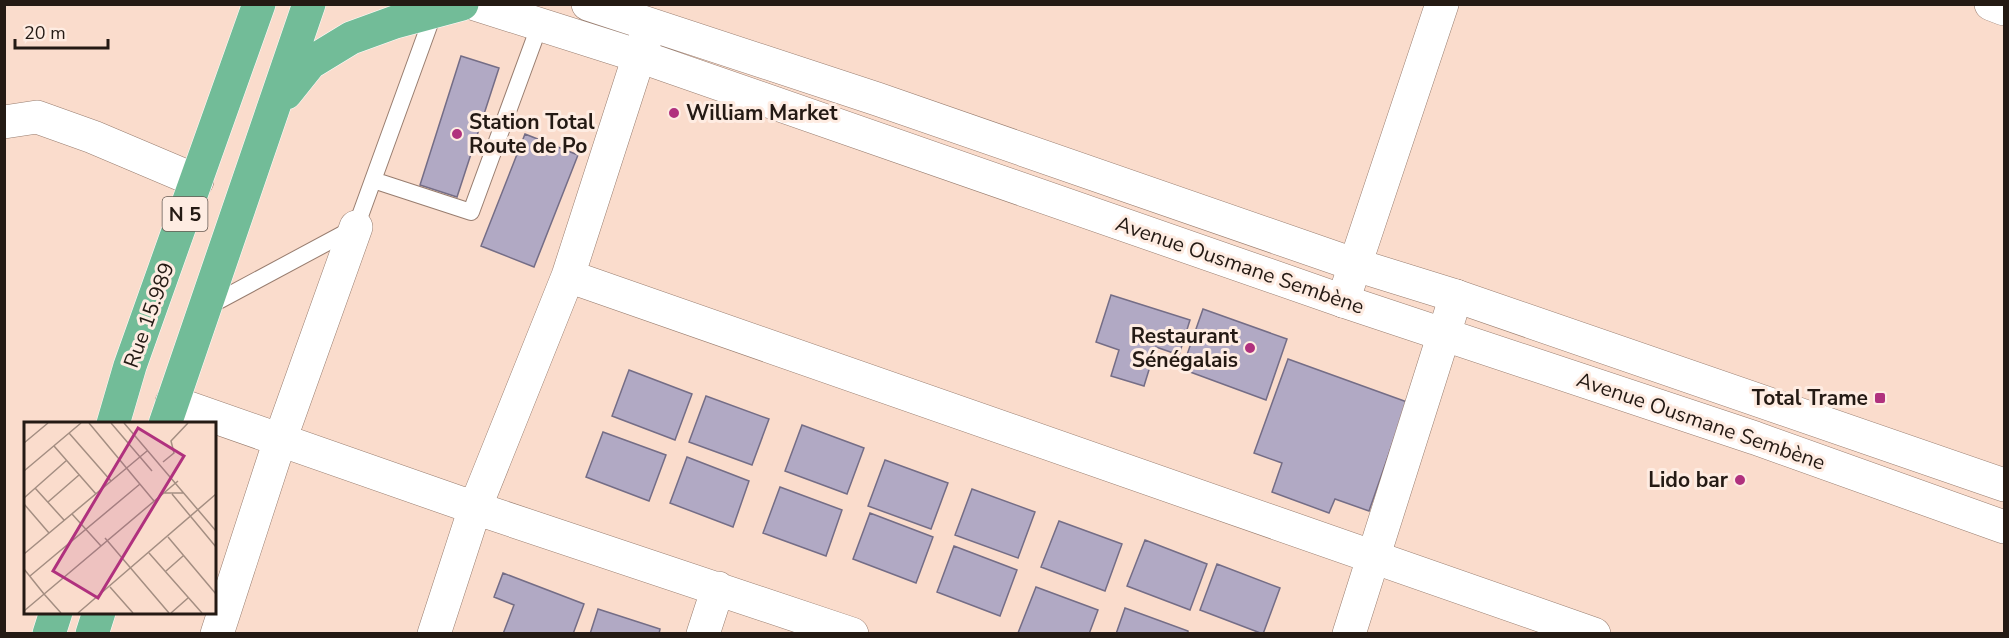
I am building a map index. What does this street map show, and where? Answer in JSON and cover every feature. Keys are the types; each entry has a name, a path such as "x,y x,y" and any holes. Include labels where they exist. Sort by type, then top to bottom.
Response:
{"highway":[{"name":"Rue 15.989","path":"113,422 130,366 259,4"},
{"name":"N 5","path":"168,413 309,4"},
{"path":"274,109 310,63 351,38 395,22 448,8"},
{"path":"49,633 55,614"},
{"path":"92,633 98,614"}],"street":[{"name":"Avenue Ousmane Sembène","path":"475,4 639,56 1343,302 1766,442 2004,527"},
{"name":"Avenue Ousmane Sembène","path":"588,4 889,103 1356,265 1456,296 2004,485"},
{"path":"1343,302 1442,4"},
{"path":"1991,4 2004,9"},
{"path":"434,633 475,508 568,276 650,26"},
{"path":"4,122 37,117 93,137 197,181"},
{"path":"217,633 280,440 356,227"},
{"path":"568,276 1594,633"},
{"path":"1349,633 1456,296"},
{"path":"168,413 205,422"},
{"path":"216,425 280,440 475,508 852,633"},
{"path":"703,633 718,588"}],"lane":[{"path":"205,308 356,227 373,180 448,8"},
{"path":"373,180 471,212 540,24"}],"building":[{"path":"461,56 499,68 457,197 420,185"},
{"path":"525,134 578,155 534,267 481,246"},
{"path":"1111,295 1190,320 1179,355 1156,347 1144,386 1111,376 1119,350 1096,342"},
{"path":"1203,309 1287,339 1266,400 1182,369"},
{"path":"1288,359 1407,402 1369,511 1335,499 1329,513 1272,492 1282,463 1254,453"},
{"path":"629,370 692,394 675,440 612,416"},
{"path":"706,396 769,419 752,465 689,442"},
{"path":"802,425 864,448 847,494 785,471"},
{"path":"603,432 666,455 649,501 586,477"},
{"path":"687,457 749,481 733,527 670,503"},
{"path":"885,460 948,483 931,529 868,506"},
{"path":"780,487 842,510 826,556 763,533"},
{"path":"972,489 1035,512 1018,558 955,535"},
{"path":"870,513 933,537 916,583 853,559"},
{"path":"1059,521 1122,544 1105,591 1041,567"},
{"path":"1145,540 1207,564 1190,610 1127,586"},
{"path":"954,546 1017,570 1000,616 937,592"},
{"path":"1217,564 1280,588 1263,634 1200,610"},
{"path":"503,573 584,604 573,634 503,634 514,605 494,597"},
{"path":"1036,587 1098,610 1089,634 1018,633"},
{"path":"1125,608 1188,631 1188,634 1116,634"},
{"path":"598,609 660,629 659,634 590,634"}],"place":[{"name":"William Market","path":"674,113"},
{"name":"Station Total Route de Po","path":"457,134"},
{"name":"Restaurant Sénégalais","path":"1250,348"},
{"name":"Total Trame","path":"1880,398"},
{"name":"Lido bar","path":"1740,480"}]}
